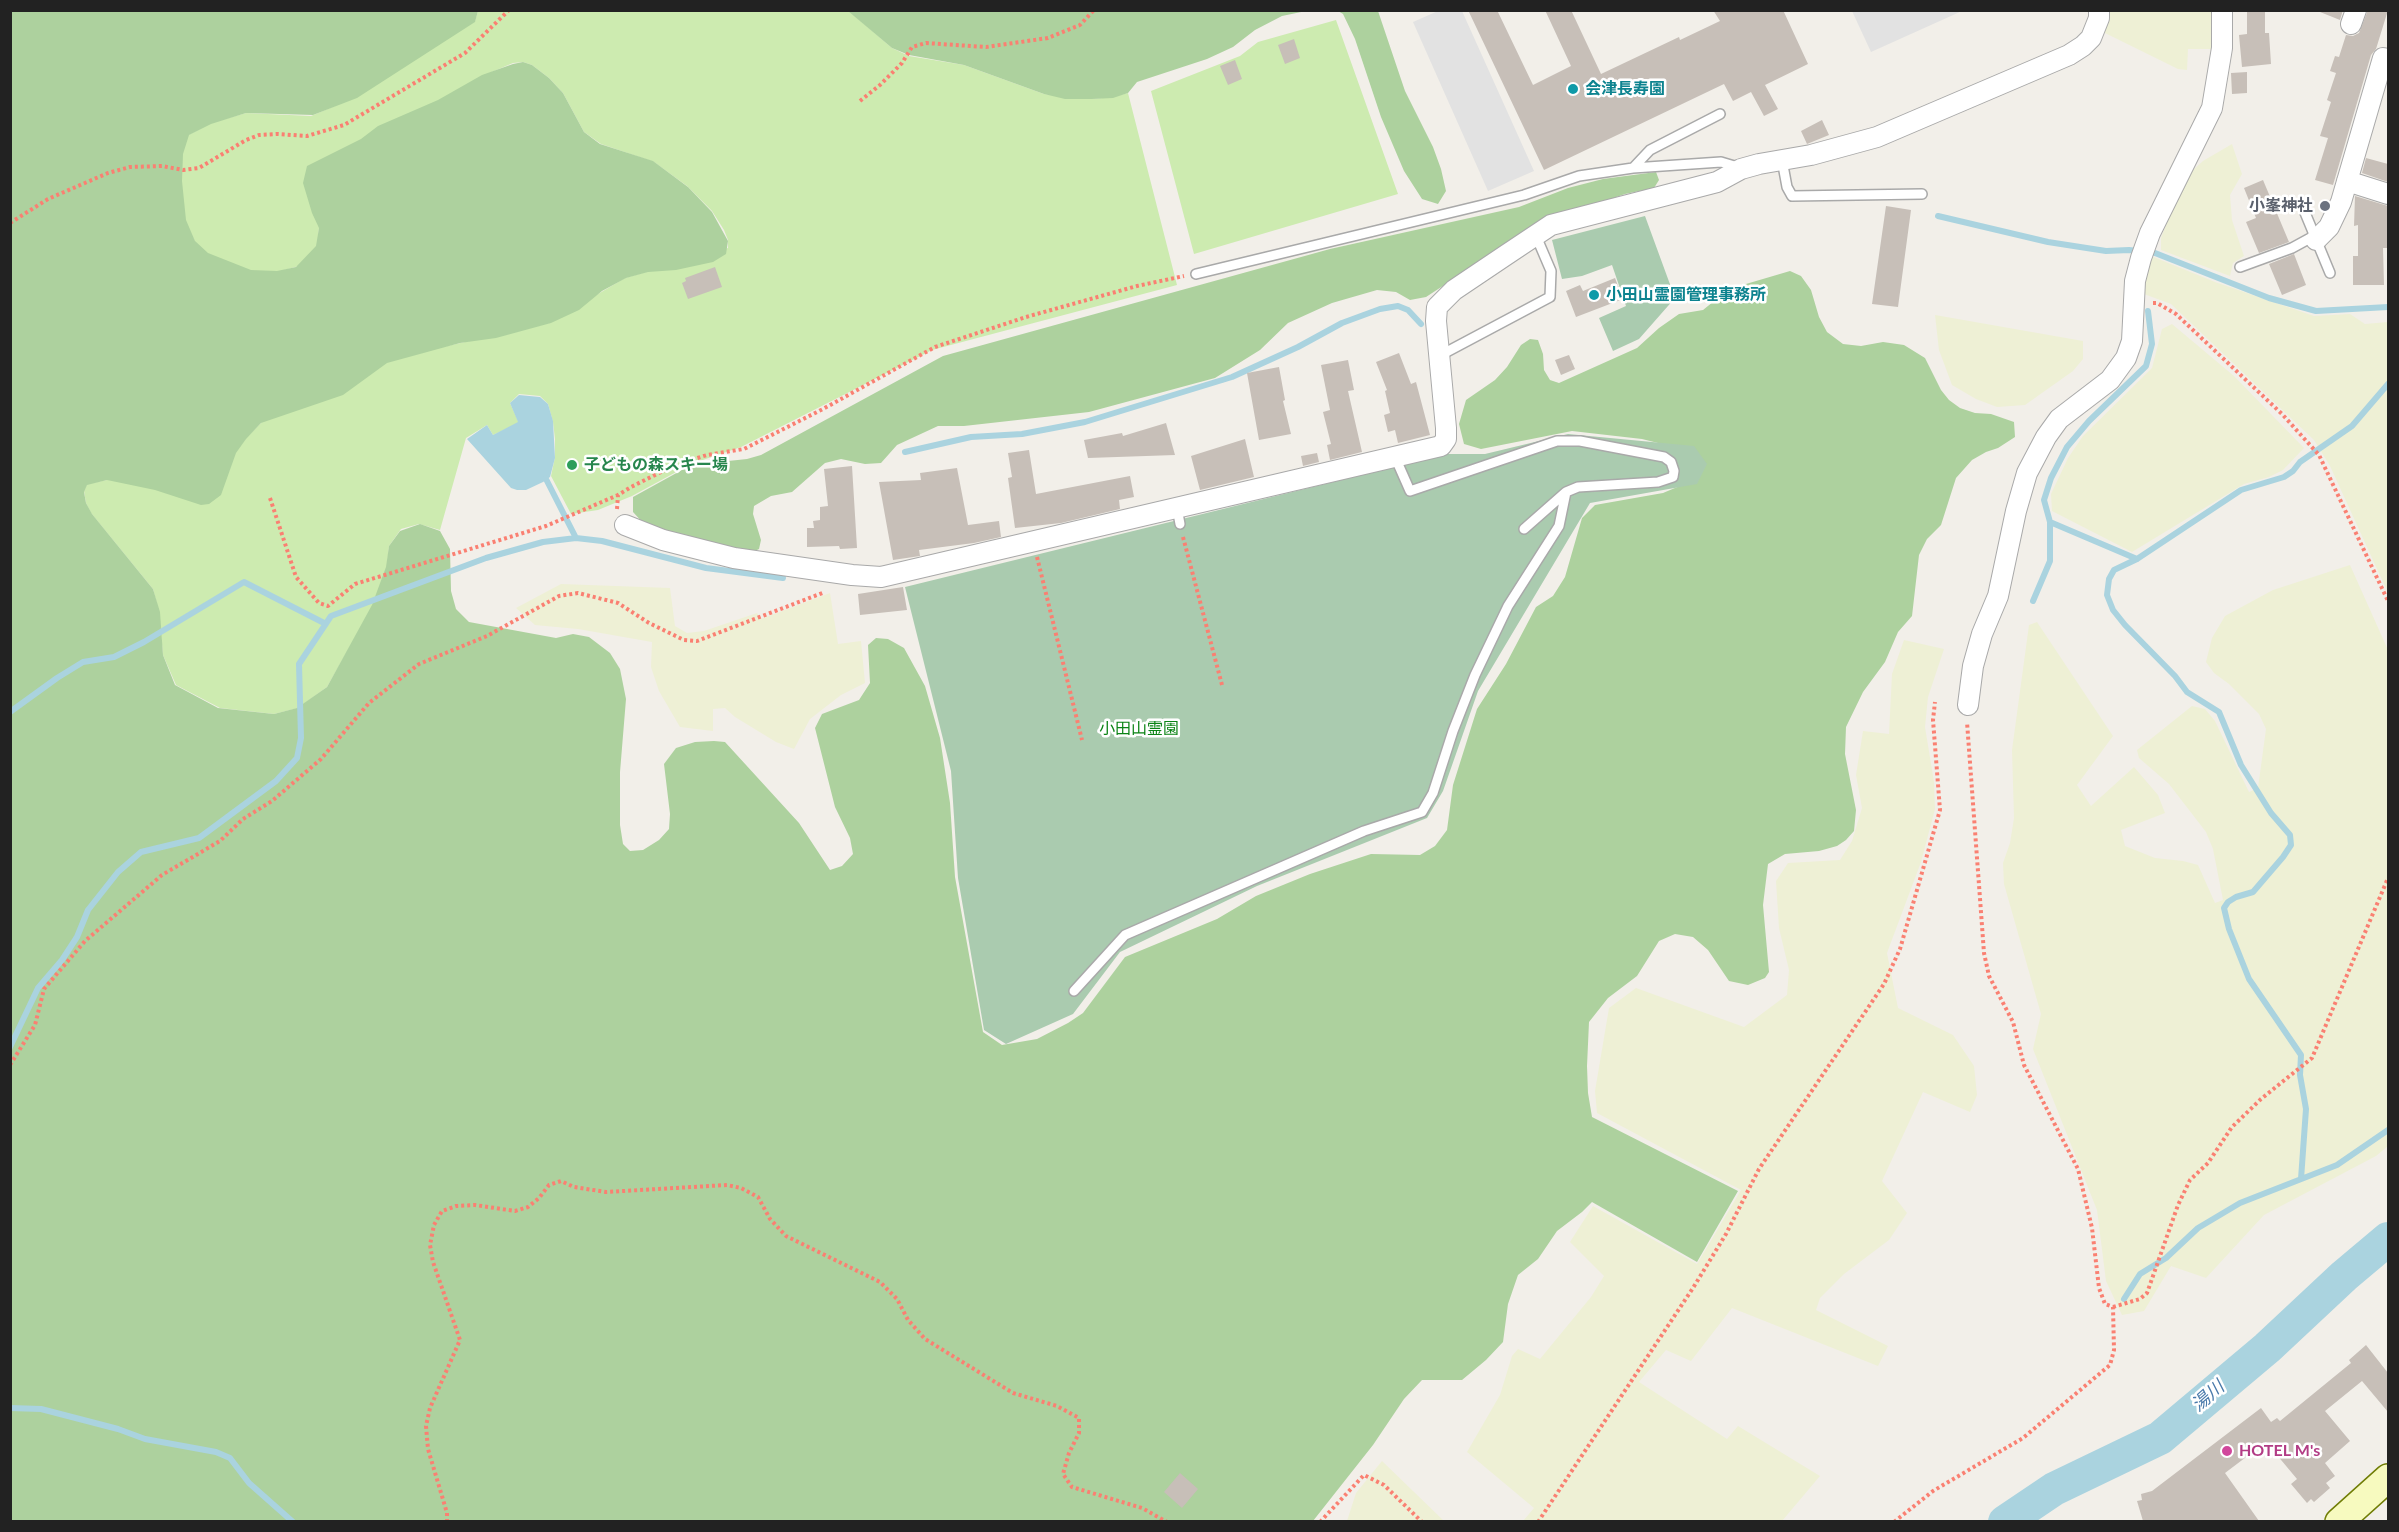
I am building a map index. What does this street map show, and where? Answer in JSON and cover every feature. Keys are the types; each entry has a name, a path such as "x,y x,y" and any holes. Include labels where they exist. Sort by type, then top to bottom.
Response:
{"main road":[{"path":"2339,1521 2388,1478"}],"street":[{"path":"625,525 663,540 734,558 881,577 1178,516 1441,446 1446,439 1437,307 1454,290 1551,225 1718,182 1741,169 1811,155 1877,137 2069,55 2084,46 2091,38 2099,18 2099,10"},
{"path":"1968,705 1973,666 1982,634 1998,596 2016,511 2027,473 2046,436 2059,419 2110,380 2126,358 2132,341 2135,281 2150,233 2212,108 2222,48 2222,10"},
{"path":"2315,238 2330,227 2347,181 2383,58 2388,59"},
{"path":"2347,181 2388,194"}],"lane":[{"path":"1634,168 1650,150 1720,114"},
{"path":"1782,160 1787,187 1792,196 1922,194"},
{"path":"1196,274 1524,195 1579,176 1634,168 1721,162 1741,169"},
{"path":"2301,203 2330,273"},
{"path":"1439,356 1550,297 1551,271 1536,236"},
{"path":"2240,267 2315,238"},
{"path":"1395,457 1410,491 1557,441 1580,441 1664,457 1671,462 1673,477 1658,482 1578,487 1566,492 1524,529"},
{"path":"1074,991 1125,935 1364,831 1422,812 1433,793 1453,731 1475,675 1508,606 1559,526 1566,492"}],"path":[{"path":"10,223 48,199 119,170 130,167 162,166 183,170 199,168 246,140 259,135 307,136 344,124 465,53 508,10"},
{"path":"860,101 902,63 912,47 926,43 986,47 1048,38 1080,25 1094,10"},
{"path":"270,498 296,577 319,603 328,606 355,584 546,526 618,495 675,465 707,455 744,448 823,409 935,347 1026,317 1137,286 1196,274"},
{"path":"2134,304 2157,303 2176,314 2307,440 2329,472 2388,601"},
{"path":"618,495 617,515 625,525"},
{"path":"1178,516 1222,685"},
{"path":"1034,547 1082,740"},
{"path":"10,1065 35,1025 44,989 85,941 162,874 220,841 243,819 272,801 321,759 369,703 419,664 487,636 560,596 578,593 618,603 649,623 684,640 697,641 850,582 852,575"},
{"path":"1538,1521 1693,1288 1726,1234 1759,1169 1884,984 1900,949 1940,810 1934,720 1935,702"},
{"path":"1968,705 1966,726 1984,953 1989,976 2013,1022 2024,1065 2078,1169 2092,1228 2099,1288 2105,1304 2113,1307 2140,1299 2147,1293 2178,1204 2190,1180 2208,1163 2232,1127 2261,1099 2312,1058 2388,878"},
{"path":"447,1521 447,1513 428,1449 426,1426 430,1408 460,1340 433,1262 430,1245 434,1225 442,1211 456,1206 475,1205 515,1211 528,1207 549,1185 561,1181 574,1187 606,1192 727,1185 741,1188 758,1197 770,1219 786,1236 880,1282 897,1299 908,1320 925,1339 1013,1393 1057,1406 1079,1418 1079,1433 1069,1453 1063,1474 1072,1487 1142,1508 1167,1521"},
{"path":"1894,1521 1933,1491 2023,1438 2110,1365 2114,1350 2113,1307"},
{"path":"1320,1521 1364,1475 1384,1485 1422,1521"}],"green space":[{"path":"10,11 478,11 475,22 357,98 313,115 246,113 211,124 189,135 183,154 182,181 186,220 195,241 208,253 251,270 277,271 296,267 316,246 319,228 303,183 307,166 361,139 378,126 438,100 482,75 523,62 532,65 549,78 563,93 584,132 600,144 653,161 688,187 712,212 728,241 726,254 713,262 676,270 648,272 626,278 602,291 579,310 551,323 496,338 460,343 387,363 343,395 261,423 236,453 221,495 209,504 201,505 155,490 107,480 87,485 84,492 86,503 92,514 153,589 160,612 163,655 175,685 218,708 274,714 297,708 327,687 372,605 386,567 389,546 400,531 420,524 440,531 450,549 451,591 456,609 469,622 556,638 573,634 589,637 610,653 620,669 626,699 620,772 620,825 623,844 630,851 643,850 659,840 669,829 670,814 664,764 676,748 695,742 714,741 725,742 799,823 830,870 842,866 853,854 850,838 835,807 815,728 822,714 859,700 870,683 868,645 876,638 888,639 904,648 925,686 940,738 950,803 955,877 983,1032 1002,1045 1037,1039 1083,1013 1125,957 1217,919 1256,896 1310,874 1371,854 1420,855 1435,846 1447,830 1453,785 1477,709 1506,664 1536,607 1553,596 1565,577 1582,518 1595,505 1663,493 1694,480 1662,444 1642,439 1572,431 1481,449 1464,444 1459,424 1466,400 1495,380 1507,367 1521,345 1530,339 1538,340 1543,354 1544,370 1550,380 1559,383 1637,348 1679,314 1703,310 1729,289 1790,271 1801,276 1811,290 1819,317 1827,332 1843,344 1861,346 1883,342 1904,345 1925,358 1941,390 1960,408 1975,413 1991,414 2014,422 2015,437 1972,460 1956,478 1941,525 1927,539 1919,555 1912,616 1898,632 1885,662 1863,692 1846,727 1845,754 1856,810 1854,831 1837,846 1819,851 1785,854 1768,864 1763,905 1769,972 1765,978 1748,985 1729,981 1708,950 1693,937 1675,934 1659,941 1637,976 1608,998 1589,1022 1587,1066 1592,1117 1738,1191 1697,1262 1592,1202 1557,1231 1538,1259 1518,1275 1508,1304 1503,1342 1462,1380 1422,1380 1404,1399 1373,1445 1313,1521 11,1521"},
{"path":"478,11 849,11 892,48 909,56 964,65 1044,94 1092,99 1128,93 1177,285 932,350 741,447 691,464 632,496 598,510 571,514 551,476 555,457 555,439 548,404 540,396 519,394 510,403 519,423 493,435 487,425 466,438 440,530 419,524 401,529 389,546 387,566 373,606 327,687 298,708 274,714 220,708 176,685 163,655 159,612 153,589 91,513 84,491 87,484 107,480 229,471 235,453 262,422 387,362 425,351 549,323 625,278 728,248 724,230 712,211 687,186 654,162 601,144 584,132 563,93 549,78 532,65 523,62 513,63 480,77 319,228 317,247 299,266 277,272 250,271 207,254 195,242 185,220 181,181 181,154 188,135 211,123 246,113 311,116 356,97 475,21"},
{"path":"848,11 1306,11 1282,16 1255,30 1233,47 1207,59 1137,82 1128,93 1113,98 1065,99 1044,94 964,65 909,55 892,48"},
{"path":"1338,11 1378,11 1405,91 1433,147 1441,169 1446,191 1438,204 1422,199 1404,171 1381,117 1355,39 1343,14"},
{"path":"2107,11 2214,11 2215,49 2188,49 2187,70 2178,69 2105,33"},
{"path":"1336,20 1398,194 1194,254 1151,91 1240,56 1258,42"},
{"path":"2232,144 2242,174 2230,195 2232,220 2244,256 2233,263 2230,276 2161,250 2161,238 2184,178 2203,161"},
{"path":"1656,172 1659,180 1654,188 1625,194 1536,225 1426,297 1410,300 1396,292 1377,290 1332,303 1288,323 1260,350 1215,378 1089,412 964,426 938,426 897,445 881,463 865,464 841,459 825,463 792,492 771,496 754,506 753,514 761,540 759,549 751,553 645,525 633,512 633,497 691,465 747,459 761,455 943,356 1330,249 1519,207 1568,188 1603,179"},
{"path":"1645,216 1675,298 1639,339 1613,351 1599,318 1626,306 1612,265 1582,276 1562,279 1552,240"},
{"path":"2151,256 2215,282 2314,316 2350,314 2365,324 2388,322 2388,593 2330,466 2314,440 2171,304 2144,294 2146,259"},
{"path":"1935,315 2083,341 2083,359 2073,371 2025,405 1997,407 1976,399 1952,385 1939,350"},
{"path":"2172,324 2234,376 2304,448 2283,470 2269,477 2244,484 2132,552 2052,511 2051,494 2068,458 2083,436 2152,368 2162,329"},
{"name":"小田山霊園","path":"1568,434 1694,446 1707,464 1697,484 1590,503 1478,691 1443,791 1427,818 1257,886 1120,952 1073,1014 1006,1044 984,1030 958,878 951,771 905,587 1447,454 1485,454"},
{"path":"2350,565 2388,650 2388,1146 2376,1156 2264,1215 2206,1278 2171,1266 2144,1311 2122,1315 2106,1281 2097,1210 2033,1049 2041,1014 2004,884 2003,863 2010,843 2014,818 2012,750 2029,625 2037,622 2113,736 2077,785 2091,806 2134,767 2158,795 2165,813 2121,830 2125,846 2155,858 2198,865 2215,903 2223,900 2213,849 2206,832 2169,784 2139,758 2137,750 2192,706 2205,709 2215,721 2249,792 2258,788 2266,729 2259,714 2229,684 2214,673 2206,662 2212,638 2225,616 2273,590"},
{"path":"561,584 670,588 675,626 687,633 704,631 757,613 761,619 830,593 838,644 861,641 865,683 841,695 810,719 794,749 776,742 735,717 725,708 713,709 713,731 680,727 659,691 651,667 652,642 578,629 535,625 516,608"},
{"path":"1904,640 1944,649 1928,697 1925,727 1934,782 1935,809 1921,862 1887,953 1898,1008 1953,1035 1974,1066 1977,1095 1970,1112 1923,1092 1882,1181 1907,1213 1889,1240 1844,1274 1820,1298 1816,1310 1888,1346 1878,1366 1732,1308 1691,1361 1666,1350 1639,1382 1727,1439 1738,1426 1820,1476 1782,1521 1523,1521 1534,1508 1467,1452 1500,1395 1512,1356 1518,1349 1540,1359 1591,1297 1604,1276 1570,1242 1593,1206 1697,1264 1741,1190 1597,1113 1595,1091 1609,1008 1636,988 1744,1027 1787,995 1789,970 1779,928 1776,881 1788,863 1840,860 1852,841 1862,808 1856,775 1863,731 1889,734 1892,674"},
{"path":"1382,1461 1444,1521 1347,1521 1356,1493"}],"shaded area":[{"path":"1438,11 1462,11 1534,171 1488,191 1413,22"},
{"path":"1852,11 1962,11 1871,52"}],"water":[{"path":"519,395 540,397 548,404 553,421 555,458 550,477 526,490 511,488 467,439 487,425 493,435 518,422 510,403"}],"building":[{"name":"会津長寿園","path":"1468,10 1497,10 1533,85 1571,66 1545,10 1571,10 1601,74 1679,37 1680,40 1720,21 1713,10 1783,10 1808,64 1765,85 1778,109 1764,116 1751,92 1733,101 1724,84 1544,170"},
{"path":"2247,10 2265,10 2265,33 2269,33 2271,64 2242,67 2239,35 2247,34"},
{"path":"2321,10 2343,10 2340,20 2320,12"},
{"path":"2368,10 2388,10 2376,49 2371,55 2333,185 2315,180 2328,138 2320,136 2331,102 2327,100 2336,73 2330,71 2335,56 2339,57 2346,35 2353,36 2359,33"},
{"path":"1294,39 1300,58 1285,64 1278,45"},
{"path":"1235,60 1242,79 1228,85 1220,66"},
{"path":"2247,72 2247,93 2232,94 2231,73"},
{"path":"1822,120 1829,135 1807,144 1801,131"},
{"path":"2366,158 2388,164 2388,182 2362,173"},
{"path":"2263,180 2289,242 2259,253 2246,222 2256,218 2244,188"},
{"path":"2355,196 2388,206 2388,248 2383,248 2384,285 2353,285 2353,256 2358,256 2358,225 2354,226"},
{"path":"1886,206 1911,210 1898,307 1872,304"},
{"path":"2294,254 2306,285 2282,295 2269,264"},
{"path":"715,267 722,287 688,299 682,283 686,281 685,278"},
{"name":"小田山霊園管理事務所","path":"1615,278 1623,299 1576,317 1566,291 1580,285 1583,291"},
{"path":"1399,353 1411,384 1416,382 1430,435 1398,443 1395,430 1388,432 1384,415 1390,413 1385,391 1387,390 1376,362"},
{"path":"1569,355 1575,369 1561,375 1555,360"},
{"path":"1348,360 1354,390 1348,391 1362,452 1330,460 1327,445 1331,444 1323,412 1330,410 1321,365"},
{"path":"1279,367 1285,400 1283,401 1291,434 1259,440 1247,373"},
{"path":"1166,423 1175,455 1088,458 1084,440 1122,433 1123,436"},
{"path":"1245,439 1254,477 1200,490 1191,456"},
{"path":"1029,450 1036,494 1130,476 1134,497 1119,500 1120,509 1061,523 1015,528 1008,478 1012,477 1008,453"},
{"path":"1317,453 1319,462 1303,466 1301,456"},
{"path":"852,466 857,548 807,547 807,528 814,528 813,521 820,520 820,507 828,506 824,469"},
{"path":"957,468 968,525 999,521 1001,537 919,550 920,556 893,560 879,482 921,480 920,473"},
{"path":"903,587 907,610 860,615 858,594"},
{"path":"2366,1345 2388,1373 2388,1412 2362,1381 2325,1411 2350,1441 2325,1463 2335,1476 2326,1483 2330,1488 2314,1502 2311,1499 2307,1503 2291,1484 2297,1479 2266,1442 2225,1473 2259,1521 2143,1521 2137,1501 2142,1500 2141,1494 2152,1491 2261,1408 2271,1422 2277,1418 2280,1421 2351,1363 2349,1360"},
{"path":"1180,1473 1198,1489 1182,1508 1164,1492"}],"waterway":[{"path":"1938,216 2048,242 2106,251 2129,250 2155,253 2269,298 2316,311 2388,307"},
{"path":"905,452 971,437 1022,434 1085,422 1232,377 1298,347 1342,323 1380,309 1398,306 1408,310 1421,324"},
{"path":"2137,559 2050,522 2044,500 2051,478 2067,447 2089,421 2146,366 2152,344 2148,311"},
{"path":"2301,1179 2306,1109 2300,1075 2301,1055 2249,979 2229,929 2224,908 2236,897 2253,892 2291,845 2290,835 2271,813 2241,765 2219,712 2187,692 2175,676 2125,625 2113,610 2107,595 2109,579 2114,570 2137,559 2241,490 2284,477 2293,471 2300,462 2352,426 2388,384"},
{"path":"546,479 576,538"},
{"path":"2033,601 2050,561 2050,522"},
{"path":"10,1047 38,988 62,960 77,937 88,910 118,872 141,852 199,838 276,781 297,758 301,738 299,664 331,616 486,558 543,542 576,538 602,541 706,568 783,578"},
{"path":"10,712 83,662 114,657 144,642 244,582 326,624"},
{"path":"2124,1299 2140,1274 2166,1258 2198,1228 2240,1203 2337,1165 2388,1130"},
{"name":"湯川","path":"2005,1522 2054,1489 2160,1438 2267,1348 2344,1276 2388,1239"},
{"path":"10,1408 41,1409 118,1429 145,1439 216,1452 230,1458 249,1483 293,1522"}],"place":[{"name":"会津長寿園","path":"1573,89"},
{"name":"小峯神社","path":"2325,206"},
{"name":"小田山霊園管理事務所","path":"1594,295"},
{"name":"子どもの森スキー場","path":"572,465"},
{"name":"HOTEL M's","path":"2227,1451"}]}
